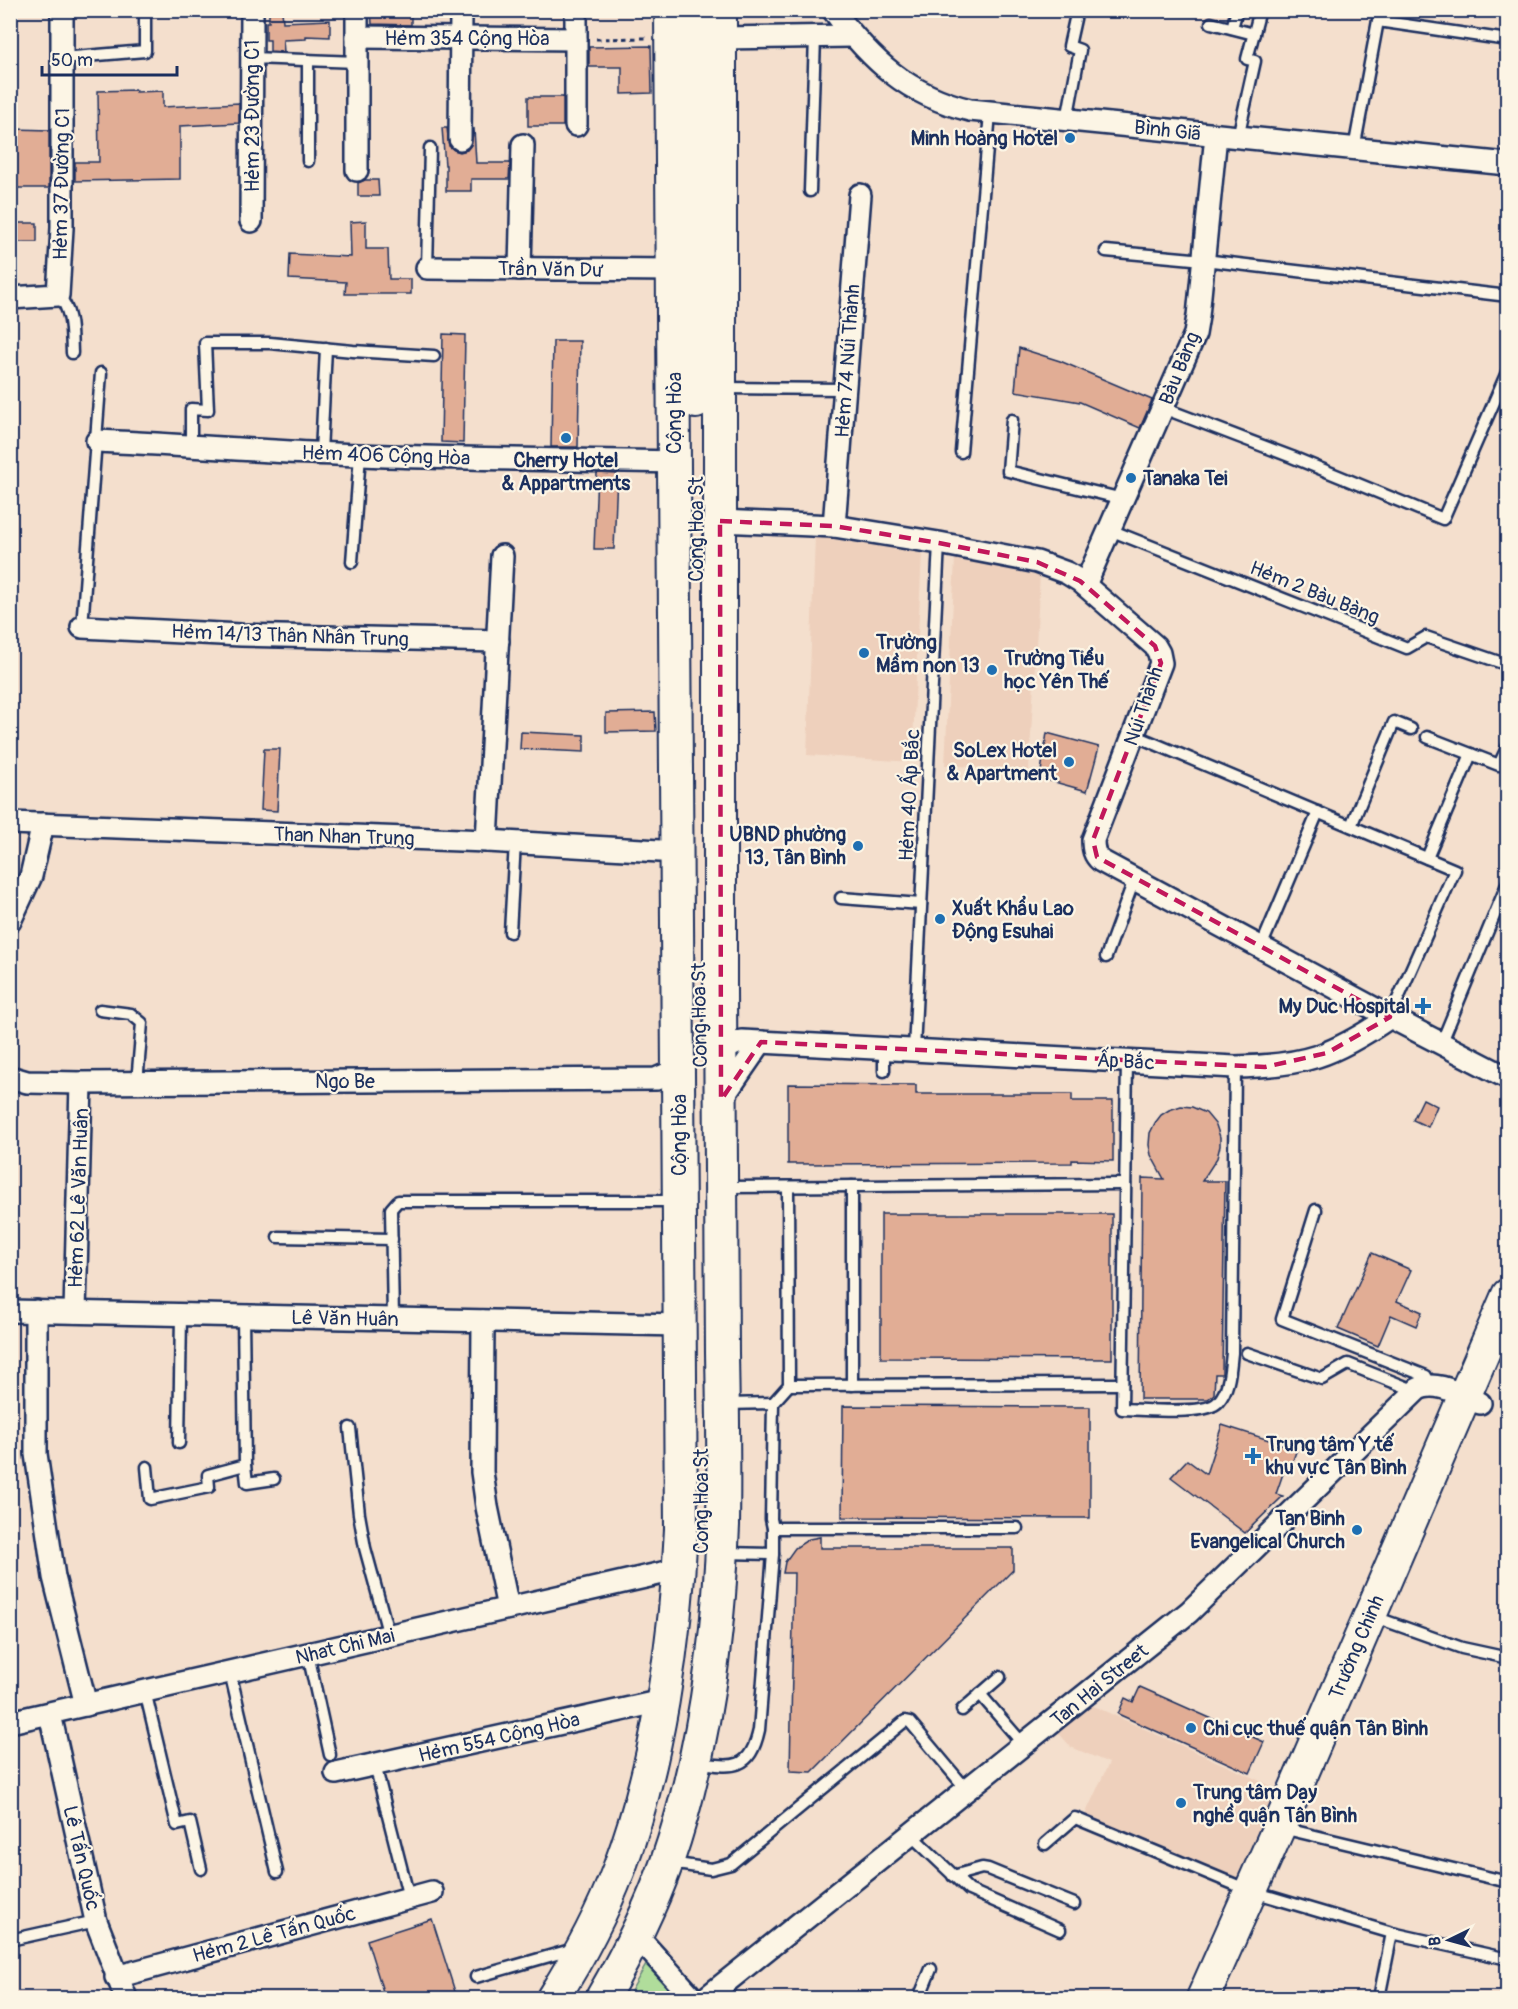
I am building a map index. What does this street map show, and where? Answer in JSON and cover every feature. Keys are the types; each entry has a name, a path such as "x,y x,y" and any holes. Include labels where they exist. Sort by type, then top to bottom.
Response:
{"main road":[{"name":"Cong Hoa St","path":"578,1998 606,1947 641,1869 656,1825 689,1668 700,1564 702,1521 695,10"},
{"name":"Cộng Hòa","path":"672,24 677,852"},
{"name":"Cong Hoa St","path":"699,1060 720,521 720,24"},
{"name":"Cong Hoa St","path":"677,852 699,1060"},
{"path":"699,1060 721,1100"},
{"name":"Cộng Hòa","path":"680,1202 699,1060"},
{"name":"Cong Hoa St","path":"602,1998 636,1935 667,1863 694,1761 714,1646 722,1553 721,1100"},
{"name":"Cong Hoa St","path":"553,1998 584,1947 619,1869 654,1744 662,1701 680,1569 680,1202"},
{"name":"Trường Chinh","path":"1287,1829 1386,1621 1472,1400 1508,1295"},
{"name":"Trường Chinh","path":"1222,1998 1259,1894 1472,1400 1508,1341"},
{"name":"Trường Chinh","path":"1203,1998 1259,1894"}],"street":[{"name":"Hẻm 37 Đường C1","path":"58,295 62,228 62,10"},
{"name":"Hẻm 23 Đường C1","path":"251,221 252,10"},
{"path":"357,10 357,170"},
{"path":"460,139 461,10"},
{"path":"576,10 576,125"},
{"path":"815,37 832,10"},
{"name":"Bình Giã","path":"832,10 852,36 886,70 917,90 951,106 990,113 1508,164"},
{"path":"720,24 815,37 852,36"},
{"name":"Hẻm 354 Cộng Hòa","path":"357,37 576,39"},
{"name":"Bàu Bàng","path":"1085,585 1197,328 1216,135"},
{"path":"520,269 523,145"},
{"name":"Hẻm 74 Núi Thành","path":"834,526 860,195"},
{"name":"Trần Văn Dư","path":"427,268 673,270"},
{"path":"10,298 58,295"},
{"name":"Hẻm 406 Cộng Hòa","path":"97,441 360,455 675,462"},
{"name":"Núi Thành","path":"720,521 834,526 939,543 1037,562 1067,573 1085,585 1153,644 1159,653 1160,669 1093,840 1095,853 1101,861 1134,880 1390,1017"},
{"path":"487,841 502,556"},
{"name":"Hẻm 14/13 Thân Nhân Trung","path":"82,627 241,635 498,641"},
{"name":"Than Nhan Trung","path":"10,823 515,842 677,852"},
{"path":"10,921 31,876 43,824"},
{"path":"1390,1017 1508,1078"},
{"name":"Ấp Bắc","path":"699,1060 742,1041 1234,1067 1280,1065 1311,1059 1343,1047 1390,1017"},
{"path":"721,1100 761,1042"},
{"name":"Ngo Be","path":"16,1080 137,1083 656,1079 699,1060"},
{"name":"Hẻm 62 Lê Văn Huân","path":"75,1312 81,1083"},
{"name":"Lê Văn Huân","path":"10,1311 680,1325"},
{"path":"36,1311 36,1454 54,1577 86,1705"},
{"path":"483,1321 482,1472 508,1608"},
{"path":"1423,1388 1437,1386 1472,1400"},
{"name":"Tan Hai Street","path":"706,1998 1189,1612 1423,1388"},
{"name":"Nhat Chi Mai","path":"10,1722 680,1569"},
{"name":"Hẻm 554 Cộng Hòa","path":"333,1764 375,1765 662,1701"},
{"name":"Lê Tấn Quốc","path":"50,1714 96,1920 126,1998"},
{"name":"Hẻm 2 Lê Tấn Quốc","path":"116,1977 432,1892"},
{"path":"636,1935 693,1998"}],"lane":[{"path":"62,58 145,51 145,10"},
{"path":"1067,120 1080,50 1069,46 1077,10"},
{"path":"1232,28 1237,10"},
{"path":"1238,137 1255,61 1246,59 1260,10"},
{"path":"1354,149 1379,16 1508,40"},
{"path":"1211,23 1254,34"},
{"path":"810,191 815,37"},
{"path":"252,58 357,62"},
{"path":"308,60 308,161"},
{"path":"962,452 990,113"},
{"path":"427,268 430,148"},
{"path":"1106,251 1204,260 1508,296"},
{"name":"Hẻm 37 Đường C1","path":"58,295 65,303 70,320 72,354"},
{"path":"191,445 191,409 208,410 206,343 270,343 434,356"},
{"path":"321,453 326,348"},
{"path":"1163,408 1292,457 1443,519 1508,370"},
{"path":"82,627 101,374"},
{"path":"720,388 845,388"},
{"path":"1012,420 1008,471 1123,499"},
{"path":"352,562 360,455"},
{"name":"Hẻm 2 Bàu Bàng","path":"1110,530 1407,648 1426,637 1508,665"},
{"name":"Hẻm 40 Ấp Bắc","path":"914,1050 939,543"},
{"path":"1351,826 1394,722 1411,729"},
{"path":"1134,735 1455,870 1390,1017"},
{"path":"1427,736 1500,765 1508,746"},
{"path":"1428,858 1471,754"},
{"path":"1261,947 1318,812"},
{"path":"510,932 515,842"},
{"path":"1106,957 1134,880"},
{"path":"1441,1044 1508,882"},
{"path":"840,898 921,904"},
{"path":"100,1010 131,1014 142,1023 137,1083"},
{"path":"884,1049 884,1071"},
{"path":"1127,1061 1122,1409 1207,1409 1219,1401 1226,1389 1232,1353 1234,1067"},
{"path":"721,1187 1125,1184"},
{"path":"852,1186 852,1385"},
{"path":"694,1761 730,1766 748,1757 756,1745 759,1730 773,1554 772,1403 789,1385 788,1187"},
{"path":"393,1319 391,1209 398,1201 680,1202"},
{"path":"1247,1353 1322,1379 1348,1364 1423,1388 1426,1376 1282,1319 1316,1210"},
{"path":"278,1237 392,1239"},
{"path":"179,1443 181,1315"},
{"path":"243,1316 244,1465 247,1483 274,1479"},
{"path":"789,1385 1122,1384"},
{"path":"722,1404 772,1403"},
{"path":"350,1428 358,1514 389,1636"},
{"path":"147,1467 150,1499 210,1487 208,1475 244,1465"},
{"path":"773,1528 1017,1528"},
{"path":"722,1553 773,1554"},
{"path":"1386,1621 1462,1648 1508,1658"},
{"path":"308,1654 333,1764"},
{"path":"230,1672 277,1872"},
{"path":"962,1710 1000,1677"},
{"path":"146,1691 177,1825 190,1822 201,1869"},
{"path":"980,1694 1024,1745"},
{"path":"667,1863 711,1869 731,1864 905,1721 910,1722 967,1790"},
{"path":"375,1765 409,1898"},
{"path":"1045,1844 1075,1818 1259,1894 1392,1933 1508,1959"},
{"path":"1287,1829 1508,1882"},
{"path":"911,1835 972,1892 1060,1930"},
{"path":"953,1876 982,1868 988,1869 1074,1904"},
{"path":"10,1940 96,1920"},
{"path":"1379,1998 1392,1933"},
{"path":"476,1977 584,1947"},
{"path":"919,1998 931,1969"}],"path":[{"path":"576,39 672,24"}],"highlighted area":[{"path":"720,521 834,526 939,543 1037,562 1080,581 1155,646 1161,663 1093,840 1097,857 1390,1017 1327,1053 1265,1067 761,1042 721,1100"}],"shaded area":[{"name":"Trường Mầm non 13","path":"815,536 922,552 912,762 807,755"},
{"name":"Trường Tiểu học Yên Thế","path":"955,558 1040,574 1029,771 945,765"},
{"name":"Trung tâm Dạy nghề quận Tân Bình","path":"1089,1704 1278,1789 1237,1881 1084,1817 1109,1763 1071,1747 1056,1730"}],"green space":[{"path":"646,1965 665,1983 674,1998 627,1998"}],"building":[{"path":"371,10 411,10 411,25 372,24"},
{"path":"282,11 283,22 330,20 330,37 306,36 306,39 283,40 284,52 270,51 270,40 266,40 266,22 269,22 269,12"},
{"path":"651,46 652,93 622,94 622,67 589,67 589,47"},
{"path":"136,90 136,92 163,91 163,107 239,103 239,123 180,126 180,179 75,181 75,162 99,162 98,91"},
{"path":"528,97 563,97 563,126 528,126"},
{"path":"442,128 447,128 449,146 460,152 467,150 471,145 474,128 476,163 510,163 509,179 471,179 471,191 446,191"},
{"path":"14,129 49,130 49,188 10,188 10,171 13,171"},
{"path":"365,180 378,180 379,196 358,196 358,183"},
{"path":"366,221 366,249 388,249 389,279 411,279 411,294 345,294 346,282 289,279 290,254 351,257 350,222"},
{"path":"10,223 37,223 37,242 10,242"},
{"path":"443,334 465,335 463,443 441,442"},
{"path":"553,341 580,341 578,447 551,447"},
{"path":"1019,348 1060,361 1152,400 1140,428 1080,402 1015,391"},
{"path":"597,473 617,474 614,549 594,549"},
{"path":"655,712 656,731 606,732 606,713"},
{"path":"521,732 584,735 584,752 520,749"},
{"name":"SoLex Hotel & Apartment","path":"1047,733 1099,747 1087,791 1040,778"},
{"path":"264,749 280,749 277,811 261,810"},
{"path":"788,1084 916,1085 916,1094 1072,1094 1072,1101 1113,1101 1113,1161 788,1164"},
{"path":"1423,1099 1437,1106 1428,1127 1413,1120"},
{"path":"1181,1106 1192,1107 1206,1113 1216,1125 1220,1137 1217,1158 1202,1181 1225,1181 1222,1374 1215,1374 1214,1394 1208,1399 1140,1399 1142,1178 1164,1179 1151,1155 1150,1133 1161,1115"},
{"path":"881,1214 1112,1214 1112,1359 881,1358"},
{"path":"1372,1253 1411,1270 1397,1301 1422,1312 1416,1326 1391,1315 1378,1346 1338,1329"},
{"path":"843,1406 1090,1407 1090,1518 842,1517"},
{"path":"1222,1425 1297,1449 1292,1463 1287,1462 1276,1494 1283,1496 1245,1533 1171,1477 1187,1460 1206,1474"},
{"path":"820,1537 820,1548 1013,1548 1013,1570 812,1772 790,1771 794,1573 783,1573 785,1562 795,1548 809,1539"},
{"name":"Chi cục thuế quận Tân Bình","path":"1140,1687 1264,1742 1250,1773 1118,1714 1125,1698 1133,1702"},
{"path":"432,1919 457,1998 385,1998 367,1940"}],"place":[{"name":"Minh Hoàng Hotel","path":"1070,138"},
{"name":"Cherry Hotel & Appartments","path":"566,438"},
{"name":"Tanaka Tei","path":"1131,478"},
{"name":"Trường Mầm non 13","path":"864,653"},
{"name":"Trường Tiểu học Yên Thế","path":"992,670"},
{"name":"SoLex Hotel & Apartment","path":"1069,762"},
{"name":"UBND phường 13, Tân Bình","path":"858,846"},
{"name":"Xuất Khẩu Lao Động Esuhai","path":"940,919"},
{"name":"My Duc Hospital","path":"1423,1006"},
{"name":"Trung tâm Y tế khu vực Tân Bình","path":"1253,1456"},
{"name":"Tan Binh Evangelical Church","path":"1357,1530"},
{"name":"Chi cục thuế quận Tân Bình","path":"1191,1728"},
{"name":"Trung tâm Dạy nghề quận Tân Bình","path":"1181,1803"}]}
